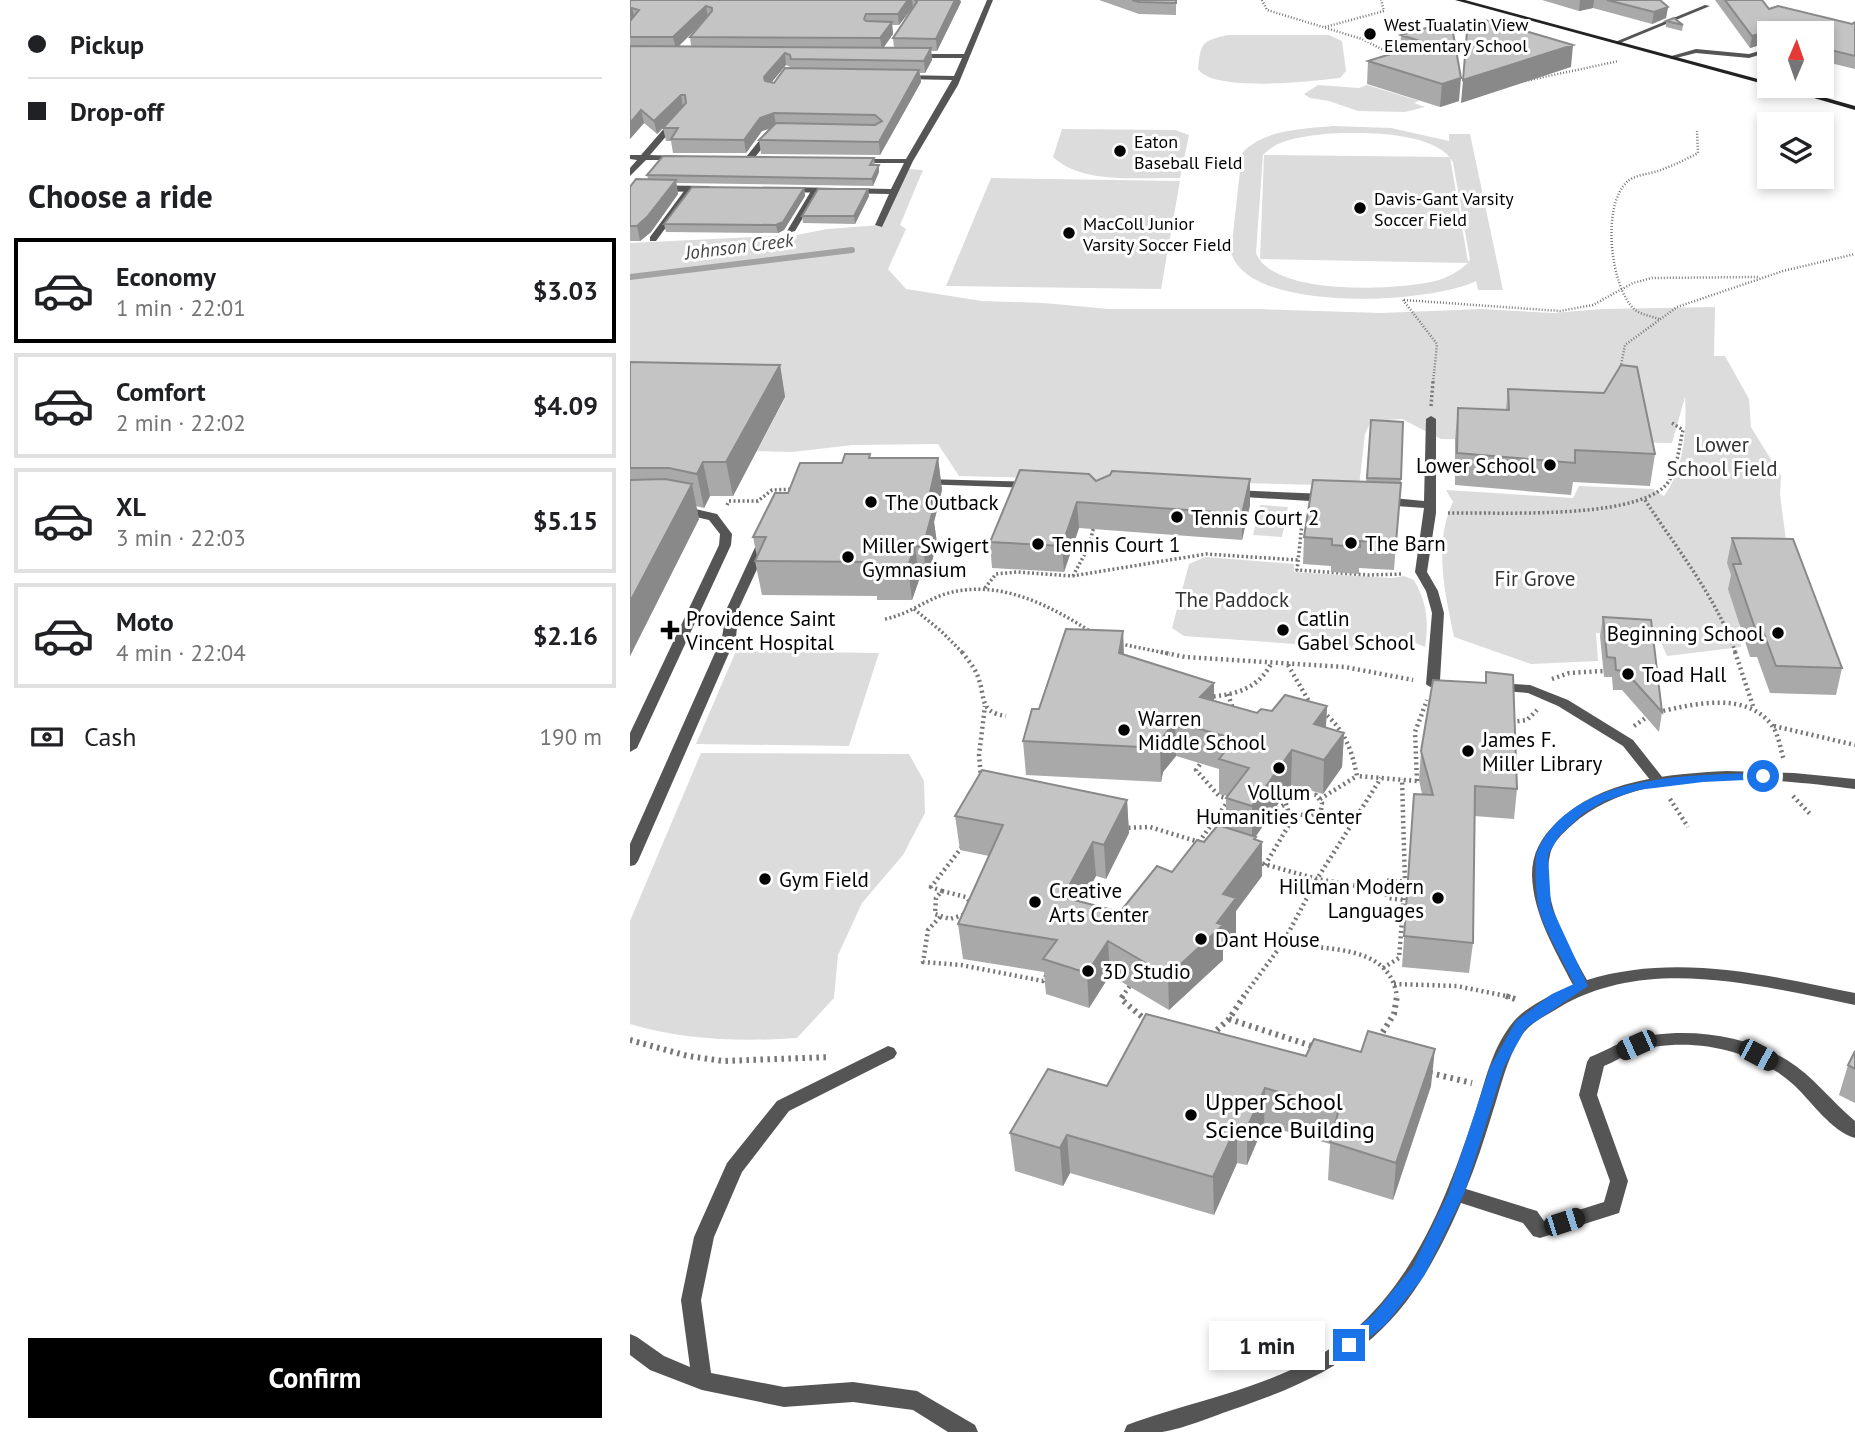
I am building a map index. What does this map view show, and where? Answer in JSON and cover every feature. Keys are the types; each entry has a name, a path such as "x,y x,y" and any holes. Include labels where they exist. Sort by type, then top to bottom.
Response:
{"street":[{"path":"879,225 909,162 956,78 990,0"},
{"path":"1458,0 1757,81"},
{"path":"1618,42 1707,6"},
{"path":"1672,57 1696,51 1749,56 1757,54"},
{"path":"912,56 964,56"},
{"path":"887,77 956,78"},
{"path":"1820,98 1855,108"},
{"path":"630,173 683,112"},
{"path":"760,159 744,159 767,135 780,131"},
{"path":"630,158 685,158"},
{"path":"854,161 909,162"},
{"path":"630,188 714,190"},
{"path":"653,239 690,189"},
{"path":"776,190 895,192"},
{"path":"791,231 815,191"},
{"path":"1431,419 1430,509 1422,572 1432,591 1438,613 1433,684 1530,689 1541,692 1563,702 1628,743 1660,783"},
{"path":"922,482 1048,486"},
{"path":"1216,493 1337,499"},
{"path":"1364,500 1430,509"},
{"path":"630,748 724,545 726,534 722,525 705,514 667,508"},
{"path":"630,861 729,637 733,608 767,534"},
{"path":"1581,986 1545,906 1542,855 1554,834 1579,810 1601,798 1637,787 1703,778 1789,778 1855,784"},
{"path":"1135,1432 1310,1370 1349,1345 1380,1319 1418,1271 1456,1194 1497,1067 1521,1025 1541,1010 1581,986 1658,972 1764,981 1855,999"},
{"path":"1456,1194 1530,1217 1540,1230 1612,1207 1619,1181 1588,1095 1596,1062 1636,1045 1688,1039 1741,1046 1793,1074 1835,1116 1855,1131"},
{"path":"702,1381 691,1300 704,1237 734,1168 783,1106 888,1052"},
{"path":"630,1343 657,1363 702,1381 784,1396 853,1392 917,1401 967,1432"}],"path":[{"path":"1262,0 1267,10 1362,39 1397,57"},
{"path":"1324,27 1384,10 1381,0"},
{"path":"1517,80 1530,82 1656,53"},
{"path":"1660,320 1631,306 1623,289 1610,238 1617,197 1629,180 1669,167 1698,153 1697,131"},
{"path":"1620,379 1620,361 1625,345 1677,307 1766,276 1855,254"},
{"path":"1431,419 1431,383 1437,344 1403,300 1560,312 1593,305 1633,283 1652,278 1766,276"},
{"path":"1430,509 1572,510 1645,500 1665,486 1671,477 1682,430 1672,423"},
{"path":"722,525 735,521 724,511 729,500 758,501 772,490 799,489"},
{"path":"1645,500 1712,600 1727,628 1755,710"},
{"path":"1072,576 1089,546 1096,521"},
{"path":"1302,524 1297,570 1369,575 1401,574"},
{"path":"985,588 996,574 1072,576 1206,554 1298,560"},
{"path":"886,619 898,617 945,594 985,588 1045,603 1104,638"},
{"path":"913,609 956,646 972,666 983,689 985,706 979,755 981,782"},
{"path":"1114,643 1141,650 1271,664 1345,667 1433,684 1415,732 1418,780 1357,776 1320,799"},
{"path":"1140,660 1141,650"},
{"path":"1196,697 1246,690 1266,678 1271,664"},
{"path":"1288,664 1308,702 1340,727 1352,748 1357,776"},
{"path":"1541,692 1544,683 1557,677 1603,671"},
{"path":"1228,694 1235,716"},
{"path":"1304,711 1308,702"},
{"path":"1628,743 1631,730 1639,721 1654,713 1712,703 1739,704 1755,710 1773,726 1855,745"},
{"path":"985,706 991,712 1006,716"},
{"path":"1773,726 1794,799 1812,816"},
{"path":"1204,759 1196,771 1219,796 1240,803"},
{"path":"1217,1030 1229,1019 1261,970 1283,943 1317,879 1381,778"},
{"path":"1383,968 1399,958 1405,882 1402,779"},
{"path":"1660,783 1688,827"},
{"path":"1261,809 1271,812 1284,805 1287,798 1298,793 1310,793 1320,799 1322,806 1317,813 1310,816 1295,815 1284,805"},
{"path":"1199,842 1230,800"},
{"path":"1265,864 1295,815"},
{"path":"1111,830 1150,827 1212,846"},
{"path":"942,891 933,907 935,914 940,917 960,918 969,912 972,904 966,897 931,887 971,836"},
{"path":"1251,860 1317,879 1388,891"},
{"path":"1404,900 1387,898 1389,880 1405,882"},
{"path":"940,917 928,930 923,962 961,965 1042,981 1050,970"},
{"path":"1283,943 1301,948 1347,949 1367,956 1383,968 1397,994 1395,1013 1373,1049"},
{"path":"1134,980 1121,999 1151,1025"},
{"path":"1394,984 1432,984 1478,989 1510,997 1541,1010"},
{"path":"1229,1019 1320,1048"},
{"path":"630,1040 710,1058 744,1061 835,1057 858,1068"},
{"path":"1423,1071 1491,1087"}],"green space":[{"path":"1228,35 1329,35 1342,41 1346,71 1340,78 1265,84 1223,81 1208,76 1198,69 1202,48 1212,39"},
{"path":"1318,85 1359,88 1367,85 1419,101 1414,103 1425,107 1405,112 1358,111 1304,94"},
{"name":"Davis-Gant Varsity Soccer Field","path":"1333,126 1391,128 1449,141 1449,134 1470,134 1503,290 1478,290 1476,281 1421,295 1342,298 1303,294 1270,286 1244,272 1231,252 1242,153 1261,139 1273,135","holes":["1324,134 1394,135 1430,144 1449,157 1264,155 1260,258 1256,253 1263,155 1276,145 1292,139","1450,159 1453,162 1470,260 1468,262","1261,259 1468,263 1435,281 1367,288 1310,284 1286,277 1267,267"]},
{"name":"Eaton Baseball Field","path":"1062,129 1175,130 1189,135 1180,178 1113,178 1080,172 1065,166 1053,157"},
{"path":"909,169 923,170 900,225 906,229 888,269 906,289 982,301 1109,309 1257,309 1381,313 1481,309 1553,313 1602,309 1715,307 1714,356 1725,356 1749,399 1751,427 1781,476 1780,494 1789,564 1738,610 1741,647 1667,656 1658,636 1596,633 1598,661 1531,664 1454,637 1447,603 1442,552 1443,535 1453,502 1446,490 1573,498 1579,486 1653,489 1664,496 1676,474 1683,449 1685,397 1672,443 1441,439 1402,419 1371,421 1365,434 1359,486 959,476 938,444 853,445 792,452 757,451 785,398 630,394 630,243 797,235 827,229 881,225"},
{"name":"MacColl Junior Varsity Soccer Field","path":"991,178 1180,181 1161,289 946,286"},
{"path":"1260,505 1288,507 1282,537 1253,535"},
{"name":"The Paddock","path":"1205,557 1294,564 1294,572 1392,578 1404,576 1414,580 1426,612 1425,647 1404,638 1380,650 1184,636 1172,628 1189,564"},
{"path":"736,651 879,653 849,746 696,744"},
{"name":"Gym Field","path":"701,753 909,754 924,781 925,813 903,855 862,903 838,955 834,998 797,1038 755,1040 691,1037 630,1024 630,921"}],"building":[{"path":"630,0 908,0 898,14 866,14 866,21 892,22 880,38 690,37 712,11 712,8 706,6 673,37 630,37 630,21 639,10 630,9"},
{"path":"915,0 955,0 936,39 893,38 917,2"},
{"path":"1132,0 1176,0 1176,3 1139,2"},
{"path":"1607,0 1660,0 1668,7 1654,12"},
{"path":"1725,0 1762,0 1769,9 1778,6 1852,24 1855,22 1855,56 1834,51 1834,21 1757,21 1757,34 1752,36"},
{"path":"1674,18 1683,25 1666,21"},
{"path":"1468,19 1491,21 1573,45 1463,80"},
{"path":"1451,21 1461,78 1442,84 1368,61 1426,43 1401,35"},
{"path":"630,46 931,48 924,61 791,59 790,55 785,53 764,77 765,81 774,83 785,68 919,70 879,142 759,140 776,123 875,125 882,121 875,115 774,113 760,118 744,140 671,139 678,128 663,128 686,103 685,95 681,95 654,121 641,110 630,123"},
{"path":"663,156 874,158 870,165 879,165 872,179 647,175"},
{"path":"636,179 676,180 647,217 637,226 630,226 630,187"},
{"path":"692,187 804,188 783,222 776,225 664,224"},
{"path":"818,189 868,189 854,216 802,216"},
{"path":"630,362 780,365 726,462 703,462 697,474 669,468 630,468"},
{"path":"1621,365 1637,367 1655,454 1575,450 1575,463 1457,453 1458,408 1509,410 1508,389 1604,393"},
{"path":"1371,420 1403,422 1401,479 1367,478"},
{"path":"845,454 870,454 869,458 938,458 926,510 933,510 923,547 915,546 908,566 873,566 874,562 755,561 766,537 753,537 775,493 788,493 800,463 842,463"},
{"path":"1020,470 1089,474 1096,481 1110,475 1112,471 1250,479 1242,514 1077,502 1062,546 990,542"},
{"path":"665,479 692,484 630,602 630,480"},
{"path":"1313,480 1401,483 1396,543 1360,541 1360,547 1332,545 1332,539 1304,537"},
{"path":"1732,538 1793,539 1842,668 1776,666 1763,631 1756,631 1733,564 1741,564"},
{"path":"1603,617 1651,620 1662,712 1625,671 1616,670 1615,658 1607,657"},
{"path":"1066,629 1123,631 1119,653 1214,683 1200,697 1257,713 1261,709 1272,711 1285,695 1327,706 1314,724 1344,733 1324,760 1292,750 1252,806 1226,798 1249,768 1219,759 1235,739 1175,722 1162,738 1160,748 1023,741 1032,709 1039,709"},
{"path":"1486,672 1513,675 1517,789 1475,786 1473,943 1404,936 1414,794 1433,795 1421,751 1433,680 1486,683"},
{"path":"982,770 1127,800 1104,845 1093,842 1063,897 1120,912 1157,866 1172,872 1197,840 1204,842 1218,825 1256,837 1254,839 1262,842 1223,894 1236,898 1217,923 1223,925 1168,976 1108,941 1087,973 1043,959 1057,940 958,924 1003,825 955,816"},
{"path":"1146,1014 1306,1056 1314,1039 1361,1052 1368,1031 1435,1049 1396,1163 1330,1142 1339,1109 1265,1088 1247,1128 1237,1125 1213,1177 1067,1135 1060,1148 1010,1133 1048,1069 1107,1086"},
{"path":"1855,1051 1855,1069 1848,1065"}],"waterway":[{"name":"Johnson Creek","path":"630,277 852,250"}],"place":[{"name":"West Tualatin View Elementary School","path":"1370,34"},
{"name":"Eaton Baseball Field","path":"1120,151"},
{"name":"Davis-Gant Varsity Soccer Field","path":"1360,208"},
{"name":"MacColl Junior Varsity Soccer Field","path":"1069,233"},
{"name":"Lower School","path":"1550,465"},
{"name":"The Outback","path":"871,502"},
{"name":"Tennis Court 2","path":"1177,517"},
{"name":"The Barn","path":"1351,543"},
{"name":"Tennis Court 1","path":"1038,544"},
{"name":"Miller Swigert Gymnasium","path":"848,557"},
{"name":"Providence Saint Vincent Hospital","path":"670,630"},
{"name":"Catlin Gabel School","path":"1283,630"},
{"name":"Beginning School","path":"1778,633"},
{"name":"Toad Hall","path":"1628,674"},
{"name":"Warren Middle School","path":"1124,730"},
{"name":"James F. Miller Library","path":"1468,751"},
{"name":"Vollum Humanities Center","path":"1279,768"},
{"name":"Gym Field","path":"765,879"},
{"name":"Hillman Modern Languages","path":"1438,898"},
{"name":"Creative Arts Center","path":"1035,902"},
{"name":"Dant House","path":"1201,939"},
{"name":"3D Studio","path":"1088,971"},
{"name":"Upper School Science Building","path":"1191,1115"}],"route":[{"path":"1349,1345 1380,1319 1418,1271 1456,1194 1483,1118 1497,1067 1521,1025 1557,998 1581,986 1545,906 1542,855 1554,834 1579,810 1601,798 1637,787 1703,778 1763,776"}],"park label":[{"name":"Lower School Field","path":"1722,456"},
{"name":"Fir Grove","path":"1535,578"}]}
